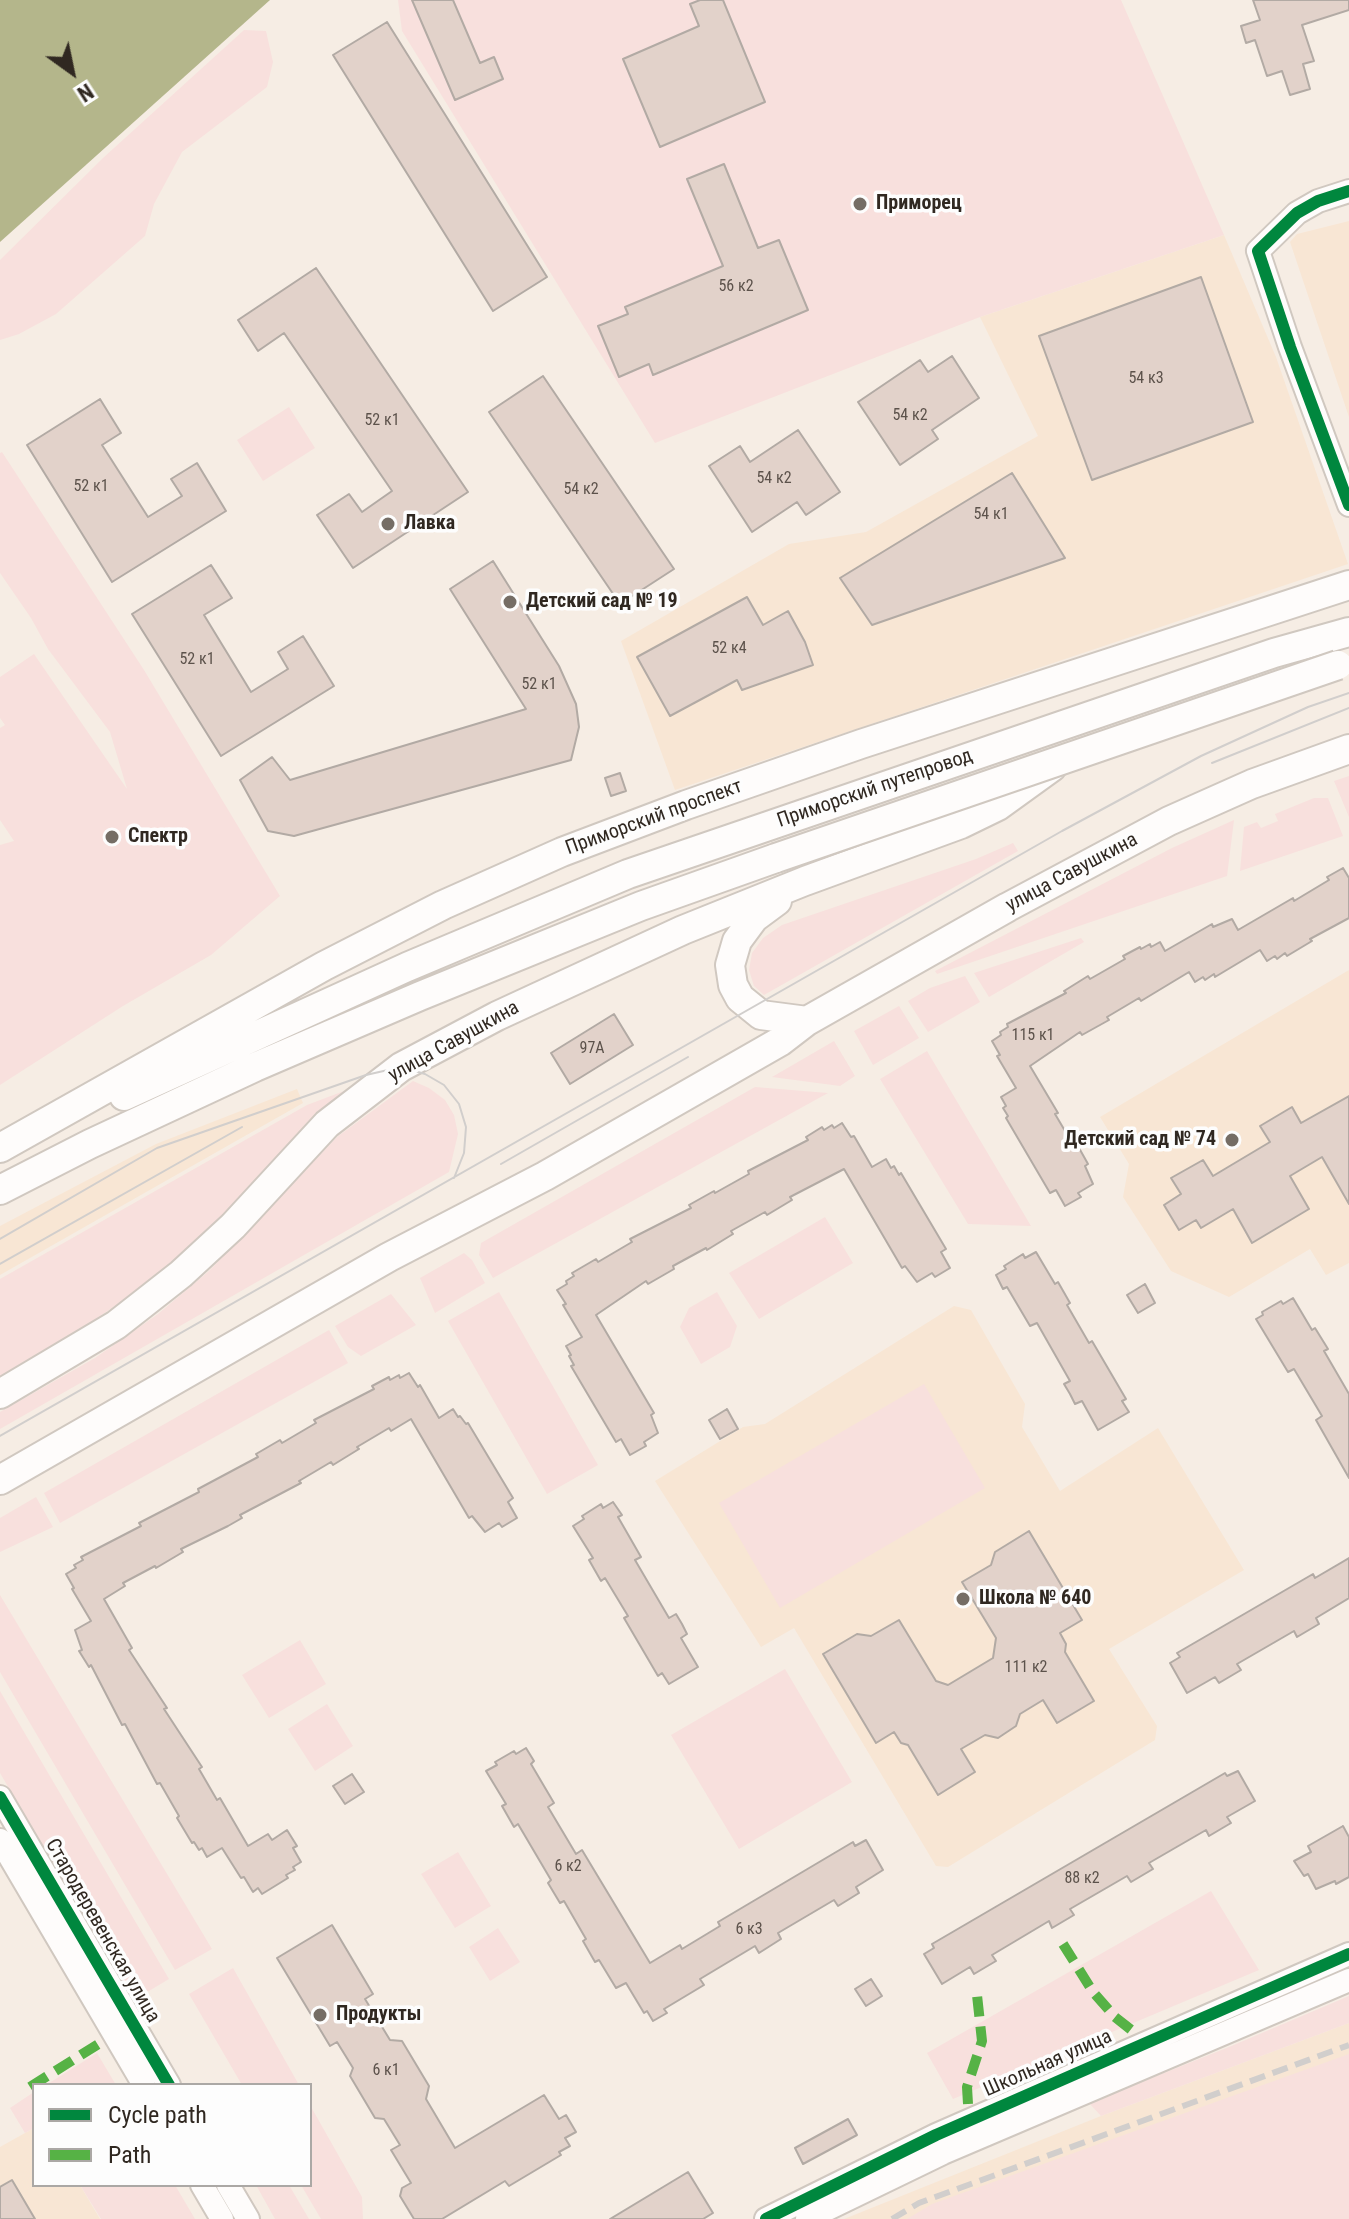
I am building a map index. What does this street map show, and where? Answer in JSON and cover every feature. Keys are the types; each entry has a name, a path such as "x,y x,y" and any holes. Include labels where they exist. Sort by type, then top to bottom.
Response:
{"main road":[{"name":"Приморский проспект","path":"0,1151 324,966 443,905 562,852 861,744 1349,585"},
{"path":"1274,653 1349,616"},
{"name":"Приморский путепровод","path":"407,967 628,874 1274,653 1349,632"},
{"name":"Приморский путепровод","path":"0,1190 255,1067 641,906 1346,660"},
{"name":"улица Савушкина","path":"0,1394 116,1325 181,1274 233,1226 327,1124 401,1067 497,1016 683,930 961,824 998,806 1078,748 1117,728 1346,660"},
{"name":"улица Савушкина","path":"0,1480 389,1257 559,1168 781,1041 807,1021 1008,907 1169,821 1252,784 1349,749"},
{"name":"улица Савушкина","path":"805,881 754,918 737,941 730,965 733,985 750,1008 774,1019 807,1021"},
{"name":"Приморский проспект","path":"0,1151 407,967"}],"street":[{"path":"1349,191 1318,201 1297,213 1258,251 1349,505"},
{"name":"Стародеревенская улица","path":"0,1797 168,2083"},
{"name":"Стародеревенская улица","path":"0,1840 143,2083"},
{"name":"Школьная улица","path":"766,2219 936,2135 1349,1954"},
{"name":"Школьная улица","path":"807,2219 943,2153 1349,1980"},
{"path":"203,2187 222,2219"},
{"path":"229,2187 248,2219"}],"shaded area":[{"path":"0,0 270,0 0,242"},
{"name":"Приморец","path":"398,0 1121,0 1224,235 980,317 655,443 402,31"},
{"path":"244,30 266,31 273,62 267,87 182,152 154,204 145,236 56,314 19,334 0,340 0,260 103,158"},
{"path":"1349,221 1349,417 1290,242 1297,234"},
{"path":"1224,235 1276,357 1348,564 675,790 621,641 789,544 866,532 1038,436 980,317"},
{"path":"289,407 315,448 263,481 237,440"},
{"path":"2,452 144,670 280,896 211,955 123,1006 0,1085 0,845 14,841 0,820 0,728 5,725 0,718 0,677 34,654 127,789 110,732 48,649 0,573"},
{"path":"1349,776 1349,817 1334,781"},
{"path":"1314,798 1328,798 1343,836 1240,871 1244,827 1257,822 1261,828 1278,821 1275,814"},
{"path":"1234,820 1227,876 937,974 935,971 1172,848"},
{"path":"1013,843 1018,851 764,995 754,986 749,970 752,953 763,938 782,925 976,859"},
{"path":"1081,938 1084,942 989,997 974,973"},
{"name":"Детский сад № 74","path":"1349,970 1349,1263 1326,1275 1310,1249 1229,1297 1171,1271 1123,1197 1129,1164 1100,1117"},
{"path":"965,976 980,1002 928,1032 908,1001 930,988"},
{"path":"899,1006 919,1038 873,1065 854,1031"},
{"path":"834,1041 855,1076 840,1086 772,1077"},
{"path":"927,1051 1031,1226 968,1224 880,1079"},
{"path":"413,1081 445,1100 454,1115 458,1134 449,1172 0,1429 0,1412 95,1358 158,1314 210,1270 337,1137"},
{"path":"755,1087 828,1093 493,1278 479,1255 481,1243"},
{"path":"297,1089 303,1103 0,1275 0,1226 156,1144"},
{"path":"344,1091 316,1114 241,1197 138,1290 77,1332 0,1377 0,1279 307,1105"},
{"path":"825,1217 853,1263 759,1319 729,1273"},
{"path":"464,1253 472,1260 485,1283 435,1313 420,1278"},
{"path":"499,1292 598,1465 547,1494 448,1321"},
{"path":"717,1292 737,1326 730,1347 701,1364 680,1327 689,1308"},
{"path":"391,1294 416,1325 361,1356 348,1347 335,1326"},
{"name":"Школа № 640","path":"954,1306 971,1310 1025,1404 1022,1427 1060,1491 1158,1428 1244,1570 1109,1649 1157,1726 1155,1740 948,1867 936,1866 794,1628 761,1647 655,1481 743,1427 765,1424"},
{"path":"329,1330 348,1363 60,1523 44,1493"},
{"path":"924,1384 985,1488 780,1608 719,1503"},
{"path":"36,1497 53,1527 0,1552 0,1518"},
{"path":"0,1595 212,1949 175,1970 0,1672"},
{"path":"300,1640 326,1684 269,1718 242,1675"},
{"path":"785,1669 852,1782 739,1849 671,1735"},
{"path":"0,1691 169,1979 149,1991 128,1992 0,1773"},
{"path":"327,1704 353,1746 315,1771 288,1729"},
{"path":"458,1852 491,1906 455,1928 421,1874"},
{"path":"1211,1891 1259,1970 953,2099 927,2053"},
{"path":"498,1928 520,1962 490,1981 469,1947"},
{"path":"233,1968 298,2083 241,2083 189,1994"},
{"path":"1349,1996 1349,2023 1101,2116 1089,2103 1229,2047"},
{"path":"1349,2023 1349,2110 1050,2219 844,2219 1101,2116"},
{"path":"97,2053 115,2083 49,2083"},
{"path":"1349,2054 1349,2219 907,2219 932,2204"},
{"path":"32,2093 32,2129 25,2133 10,2108"},
{"path":"312,2109 362,2197 363,2219 321,2219 302,2187 312,2187"},
{"path":"32,2129 32,2187 81,2187 100,2219 0,2219 0,2147"},
{"path":"81,2187 176,2187 195,2219 101,2219"},
{"path":"257,2187 290,2187 309,2219 275,2219"}],"building":[{"path":"412,0 453,0 480,63 494,57 503,79 455,100"},
{"path":"700,0 723,0 765,102 660,147 623,59 699,26 690,4"},
{"path":"1253,0 1349,0 1349,10 1302,25 1314,61 1303,64 1310,89 1290,95 1282,71 1267,76 1255,40 1246,43 1241,26 1260,20"},
{"path":"387,22 547,277 493,311 333,55"},
{"path":"724,164 758,248 779,240 808,310 653,375 649,364 619,377 598,326 628,314 625,307 723,266 687,179"},
{"path":"316,268 468,492 353,568 317,515 349,494 362,512 392,491 284,333 258,351 238,320"},
{"path":"1201,277 1253,422 1092,480 1039,336"},
{"path":"952,356 979,398 932,430 938,439 900,465 858,402 920,360 928,372"},
{"path":"543,376 674,569 620,604 489,412"},
{"path":"100,399 121,433 102,445 148,517 182,496 171,479 197,463 226,511 112,582 27,445"},
{"path":"798,430 840,492 806,515 797,502 752,532 709,466 740,446 750,462"},
{"path":"1012,473 1065,558 872,625 840,578"},
{"path":"493,561 559,666 576,704 579,727 571,760 294,836 268,831 240,780 272,757 290,780 526,709 450,589"},
{"path":"211,565 232,598 204,615 251,692 288,669 278,652 303,636 334,686 221,756 132,614"},
{"path":"747,597 763,625 788,611 805,642 813,665 742,690 737,680 670,716 637,657"},
{"path":"620,773 626,791 611,796 605,778"},
{"path":"1343,868 1349,878 1349,918 1310,939 1312,941 1287,956 1285,953 1267,961 1260,950 1215,977 1214,974 1195,982 1189,972 1141,1001 1139,998 1082,1035 1080,1032 1030,1066 1058,1113 1055,1114 1088,1164 1085,1166 1093,1184 1078,1193 1081,1197 1065,1206 1056,1190 1050,1193 1006,1118 1008,1116 1003,1108 1006,1106 1001,1097 1016,1088 992,1041 1001,1035 1007,1024 1066,993 1064,991 1088,976 1090,979 1125,959 1123,956 1140,947 1150,944 1151,947 1160,942 1165,951 1212,924 1213,927 1232,919 1238,930 1293,898 1294,901"},
{"path":"614,1014 633,1045 570,1084 551,1053"},
{"path":"1349,1096 1349,1204 1322,1157 1290,1176 1309,1209 1252,1243 1233,1209 1201,1228 1196,1220 1179,1230 1164,1205 1181,1194 1171,1178 1203,1160 1213,1176 1270,1142 1260,1126 1292,1107 1301,1123"},
{"path":"842,1123 851,1137 854,1136 872,1167 886,1159 891,1168 894,1166 899,1175 901,1173 946,1249 941,1252 950,1268 935,1277 932,1273 917,1282 905,1266 902,1268 844,1169 790,1197 792,1200 767,1215 765,1212 731,1231 733,1234 673,1266 674,1269 648,1284 646,1281 596,1315 654,1413 651,1415 658,1433 644,1442 646,1446 630,1455 621,1439 616,1442 571,1366 574,1365 566,1346 582,1337 557,1290 567,1284 566,1281 574,1276 572,1273 596,1259 598,1262 632,1242 630,1239 691,1208 689,1205 808,1140 806,1137 822,1127 824,1130 832,1125 834,1128"},
{"path":"1036,1252 1055,1284 1058,1282 1089,1343 1092,1341 1126,1399 1122,1401 1129,1412 1098,1430 1082,1401 1075,1404 1064,1384 1070,1381 1037,1323 1030,1326 1007,1287 1003,1289 996,1275 1023,1254 1025,1258"},
{"path":"1145,1284 1155,1303 1138,1313 1127,1295"},
{"path":"1293,1298 1312,1330 1315,1328 1328,1349 1324,1351 1349,1394 1349,1478 1316,1420 1322,1416 1294,1369 1288,1372 1256,1319 1281,1301 1283,1304"},
{"path":"409,1373 418,1387 420,1385 439,1418 453,1409 458,1417 468,1423 513,1498 508,1502 517,1518 502,1527 499,1523 485,1532 472,1516 469,1518 411,1419 391,1431 389,1428 333,1465 331,1462 299,1481 301,1483 240,1515 242,1518 228,1526 181,1549 183,1552 156,1568 123,1583 125,1586 104,1599 132,1648 129,1650 202,1767 199,1769 217,1800 220,1798 248,1846 268,1834 272,1840 287,1830 297,1846 293,1848 301,1862 286,1875 288,1878 262,1894 258,1888 253,1892 222,1848 207,1857 202,1848 199,1850 192,1843 125,1724 122,1725 91,1665 89,1667 79,1651 82,1650 75,1630 91,1621 66,1574 76,1568 74,1565 83,1560 81,1557 199,1492 198,1489 258,1457 256,1454 280,1440 282,1443 316,1423 314,1420 374,1389 372,1386 389,1377 390,1380 399,1375 400,1378"},
{"path":"727,1409 738,1429 720,1439 709,1420"},
{"path":"613,1502 641,1557 635,1560 669,1618 676,1614 682,1624 687,1634 681,1638 698,1667 669,1684 662,1673 658,1676 624,1618 628,1616 605,1578 601,1581 589,1560 593,1558 573,1526 601,1504 603,1508"},
{"path":"1029,1531 1082,1620 1060,1633 1066,1644 1065,1652 1094,1701 1057,1723 1043,1700 1020,1714 1016,1726 998,1738 985,1735 961,1749 975,1772 938,1795 908,1745 901,1743 894,1732 876,1743 823,1654 857,1634 871,1636 899,1620 936,1681 948,1685 993,1658 996,1638 962,1582 991,1565 995,1552"},
{"path":"1349,1558 1349,1598 1316,1618 1319,1624 1297,1637 1294,1631 1237,1664 1241,1670 1219,1683 1215,1677 1187,1693 1170,1663 1180,1657 1177,1653 1313,1574 1315,1578"},
{"path":"526,1748 534,1761 531,1764 554,1803 548,1807 576,1854 582,1850 650,1963 680,1945 682,1949 720,1926 718,1922 853,1842 855,1846 866,1840 883,1870 856,1887 859,1893 838,1906 834,1900 778,1933 781,1939 759,1953 755,1946 700,1979 704,1985 664,2009 667,2013 653,2021 647,2011 644,2013 626,1983 616,1988 599,1960 595,1962 564,1901 560,1903 548,1883 551,1880 518,1824 514,1827 502,1806 506,1804 486,1771 514,1751 516,1754"},
{"path":"1238,1771 1255,1801 1227,1817 1231,1823 1209,1836 1206,1830 1149,1863 1153,1869 1131,1882 1127,1876 1070,1909 1074,1915 1052,1928 1049,1921 992,1955 996,1961 974,1974 970,1967 942,1984 924,1954 934,1948 932,1944 1225,1773 1227,1776"},
{"path":"352,1774 364,1792 345,1804 333,1786"},
{"path":"1343,1826 1349,1837 1349,1877 1316,1889 1308,1874 1304,1876 1294,1861 1311,1852 1308,1846"},
{"path":"332,1925 373,1994 365,1999 390,2040 402,2041 429,2086 426,2099 455,2148 544,2095 559,2119 566,2115 576,2132 565,2138 570,2146 559,2152 561,2155 509,2186 505,2181 442,2219 414,2219 400,2196 402,2188 411,2183 391,2150 400,2145 384,2119 375,2118 350,2076 353,2068 337,2042 330,2046 277,1958"},
{"path":"871,1979 882,1996 866,2006 855,1989"},
{"path":"848,2119 857,2135 803,2164 795,2148"},
{"path":"688,2172 713,2213 703,2219 610,2219"},
{"path":"12,2180 35,2219 0,2219 0,2187"}],"tram line":[{"path":"0,1436 1062,831 1201,756 1308,707 1349,693"},
{"path":"1212,763 1349,708"},
{"path":"501,1164 688,1057"},
{"path":"0,1239 157,1148 366,1075 401,1067 425,1074 444,1085 459,1104 466,1127 464,1153 454,1178"},
{"path":"0,1264 242,1127"}],"railway":[{"path":"892,2219 919,2203 1349,2045"}],"marked path":[{"path":"1063,1944 1093,1992 1115,2017 1134,2032"},
{"path":"968,2104 967,2087 982,2041 977,1995"},
{"path":"36,2083 100,2043"}],"cycle path":[{"path":"1349,191 1318,201 1297,213 1258,251 1349,505"},
{"path":"0,1797 168,2083"},
{"path":"766,2219 936,2135 1349,1954"}],"place":[{"name":"Приморец","path":"860,204"},
{"name":"Лавка","path":"388,524"},
{"name":"Детский сад № 19","path":"510,602"},
{"name":"Спектр","path":"112,837"},
{"name":"Детский сад № 74","path":"1232,1140"},
{"name":"Школа № 640","path":"963,1599"},
{"name":"Продукты","path":"320,2015"}]}
